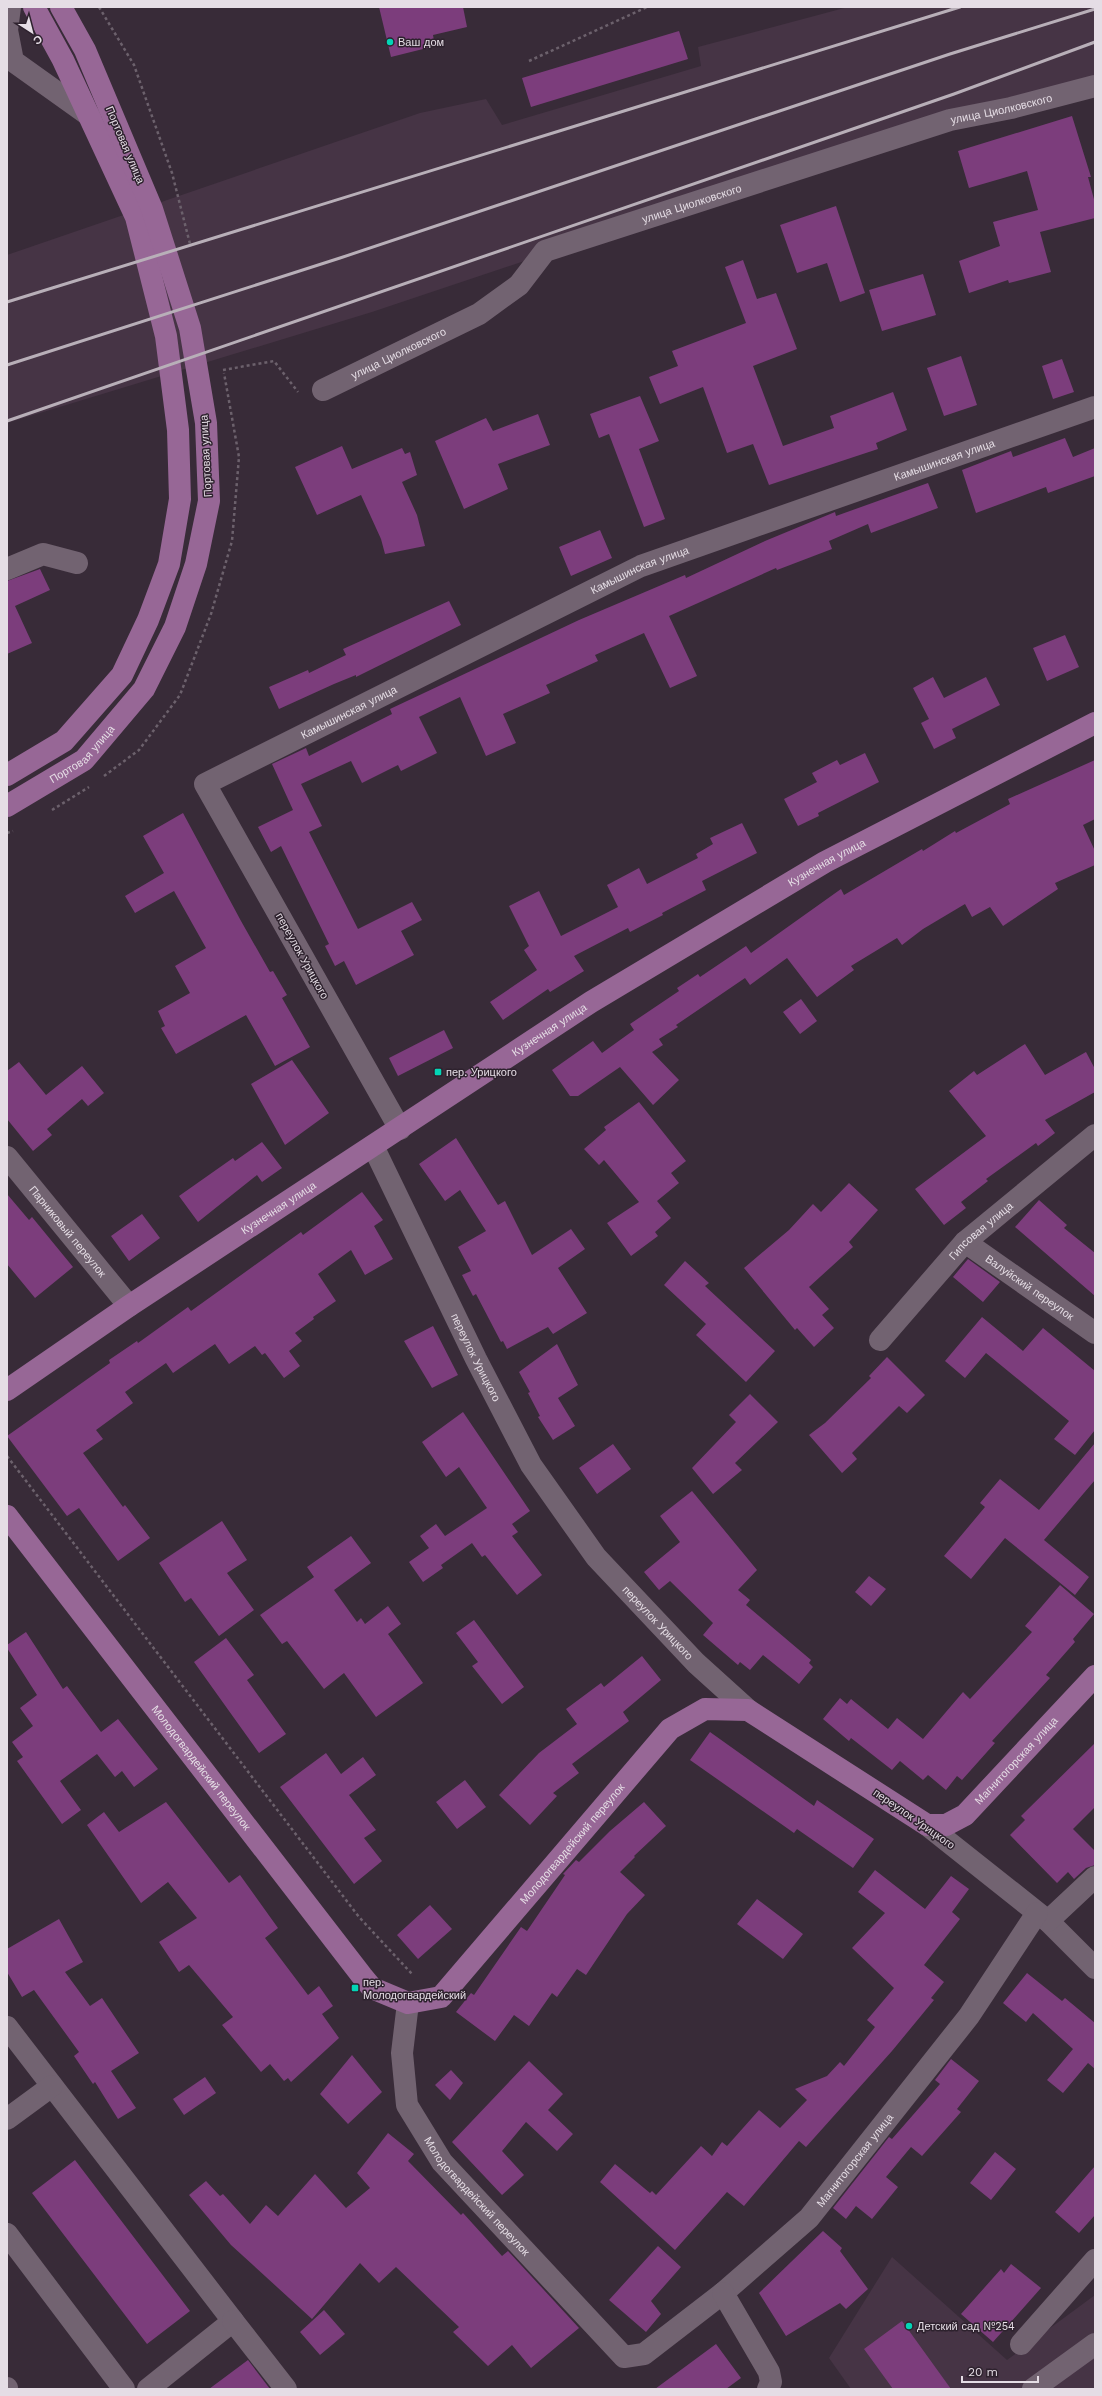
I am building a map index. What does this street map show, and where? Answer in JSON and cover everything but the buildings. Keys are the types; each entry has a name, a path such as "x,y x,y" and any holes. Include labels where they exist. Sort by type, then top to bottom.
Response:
{"main road":[{"name":"Портовая улица","path":"7,775 64,741 122,675 148,620 169,564 180,499 178,430 166,336 136,217 63,60 34,7"},
{"name":"Портовая улица","path":"7,806 84,760 144,689 175,627 196,564 209,501 206,422 190,328 152,209 85,50 61,7"},
{"name":"Кузнечная улица","path":"7,1390 129,1306 591,1002 825,862 1095,724"},
{"name":"Молодогвардейский переулок","path":"7,1516 362,1976 372,1988 408,2003 441,1997 670,1729 704,1709 748,1710"},
{"name":"Магнитогорская улица","path":"927,1825 946,1825 965,1815 1095,1676"},
{"name":"переулок Урицкого","path":"748,1710 927,1825"}],"street":[{"path":"10,7 7,30 13,60 90,116"},
{"name":"улица Циолковского","path":"323,390 479,314 519,286 545,251 950,120 1011,108 1095,86"},
{"name":"Камышинская улица","path":"205,784 641,566 1095,407"},
{"path":"7,569 43,554 77,563"},
{"name":"переулок Урицкого","path":"205,784 400,1129"},
{"name":"Гипсовая улица","path":"880,1340 965,1242 1095,1135"},
{"name":"переулок Урицкого","path":"373,1146 476,1359 531,1465 596,1557 696,1663 748,1710"},
{"name":"Парниковый переулок","path":"7,1157 129,1306"},
{"name":"Валуйский переулок","path":"965,1242 1095,1333"},
{"name":"переулок Урицкого","path":"927,1825 1042,1917 1095,1968"},
{"name":"Магнитогорская улица","path":"624,2357 644,2354 722,2293 809,2218 969,2016 1042,1917 1095,1877"},
{"name":"Молодогвардейский переулок","path":"408,2003 402,2054 407,2105 442,2162 624,2357"},
{"path":"7,2027 286,2389"},
{"path":"7,2119 52,2086"},
{"path":"7,2234 124,2389"},
{"path":"1021,2344 1095,2260"},
{"path":"722,2293 769,2372 771,2382 768,2389"},
{"path":"148,2389 234,2321"},
{"path":"1033,2389 1095,2344"}],"path":[{"path":"529,61 647,7"},
{"path":"223,370 274,361 301,395 323,390"},
{"path":"7,1456 359,1917 412,1974"}],"shaded area":[{"path":"848,7 1095,7 1095,85 892,138 372,312 7,423 7,255 420,113 486,99 502,125 701,66 698,47"},
{"name":"Детский сад №254","path":"892,2257 1007,2360 1095,2295 1095,2389 851,2389 829,2358"}],"railway":[{"path":"7,302 960,7"},
{"path":"7,365 340,258 950,54 1095,9"},
{"path":"7,421 954,94 1095,42"}],"place":[{"name":"Ваш дом","path":"390,42"},
{"name":"пер. Урицкого","path":"438,1072"},
{"name":"пер. Молодогвардейский","path":"355,1988"},
{"name":"Детский сад №254","path":"909,2326"}]}
